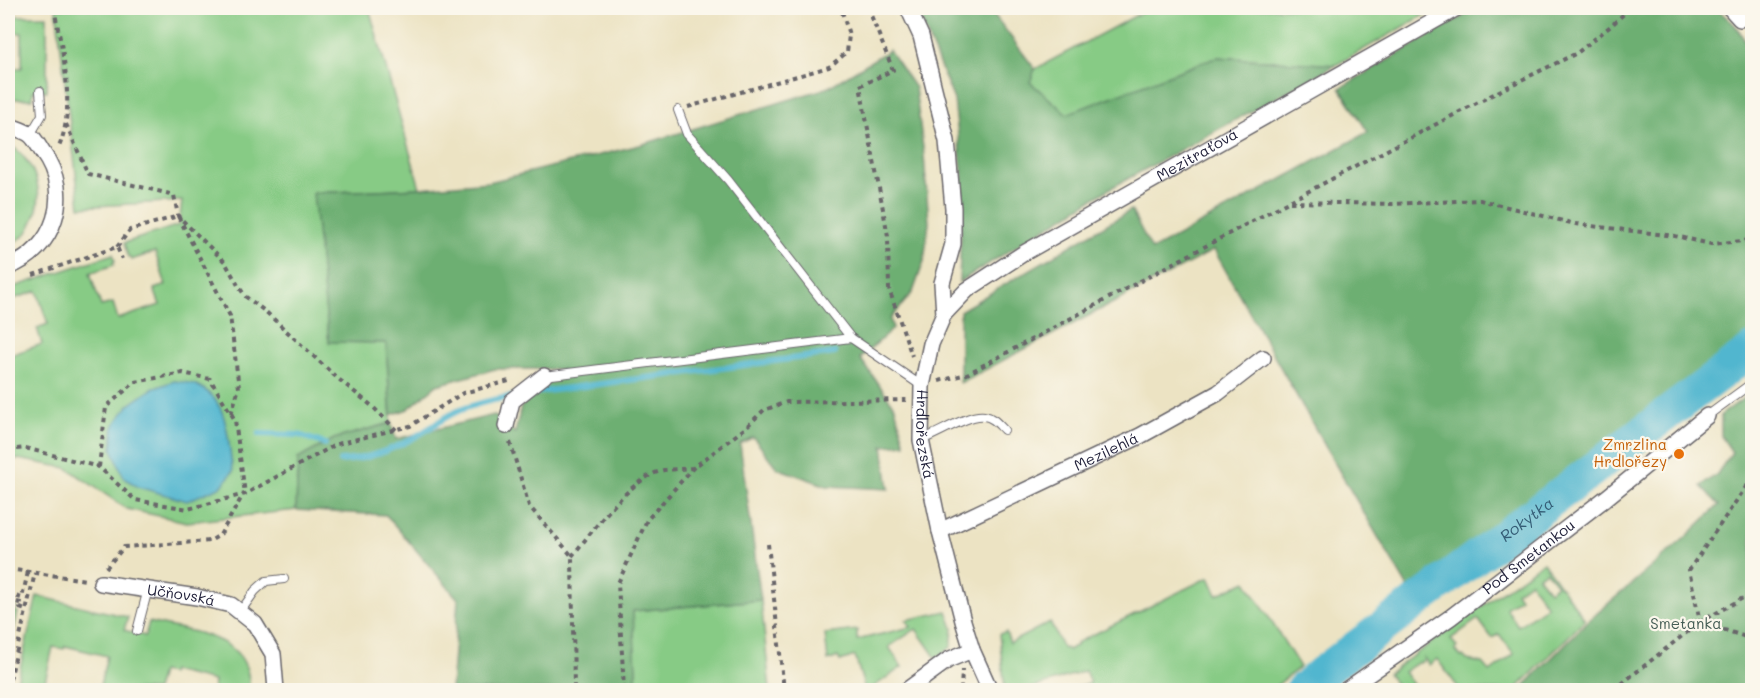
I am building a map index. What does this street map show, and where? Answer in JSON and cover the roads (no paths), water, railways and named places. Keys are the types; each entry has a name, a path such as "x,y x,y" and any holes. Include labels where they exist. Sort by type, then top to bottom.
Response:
{"street":[{"name":"Hrdlořezská","path":"908,8 921,36 947,141 953,208 953,244 942,283 944,314 931,344 921,393 921,440 940,531 972,650 990,690"},
{"name":"Mezitraťová","path":"944,314 967,290 1024,253 1457,8"},
{"path":"8,125 30,135 51,163 59,192 55,219 44,241 30,256 9,267"},
{"name":"Mezilehlá","path":"940,531 1140,436 1218,393 1263,358"},
{"path":"506,426 512,401 544,376"},
{"name":"Pod Smetankou","path":"1346,690 1460,610 1606,498 1707,416"},
{"name":"Učňovská","path":"97,582 231,604 255,624 273,654 276,690"},
{"path":"907,690 948,660 972,650"}],"lane":[{"path":"30,135 42,115 40,91"},
{"path":"678,110 687,134 728,180 851,338 921,393"},
{"path":"544,376 851,338"},
{"path":"1707,416 1752,383"},
{"path":"921,440 969,418 984,416 992,418 1004,430"},
{"path":"240,612 255,591 266,581 285,579"},
{"path":"137,631 148,589"}],"water":[{"path":"174,381 196,385 216,401 225,422 233,471 222,486 187,501 138,487 124,478 112,449 114,425 129,405 152,389"}],"waterway":[{"name":"Rokytka","path":"1302,690 1752,350"},
{"path":"539,392 835,353"},
{"path":"340,461 382,452 411,439 462,409 510,397"},
{"path":"259,434 299,435 325,444"}],"place":[{"name":"Zmrzlina Hrdlořezy","path":"1679,454"}],"park label":[{"name":"Smetanka","path":"1686,624"}]}
